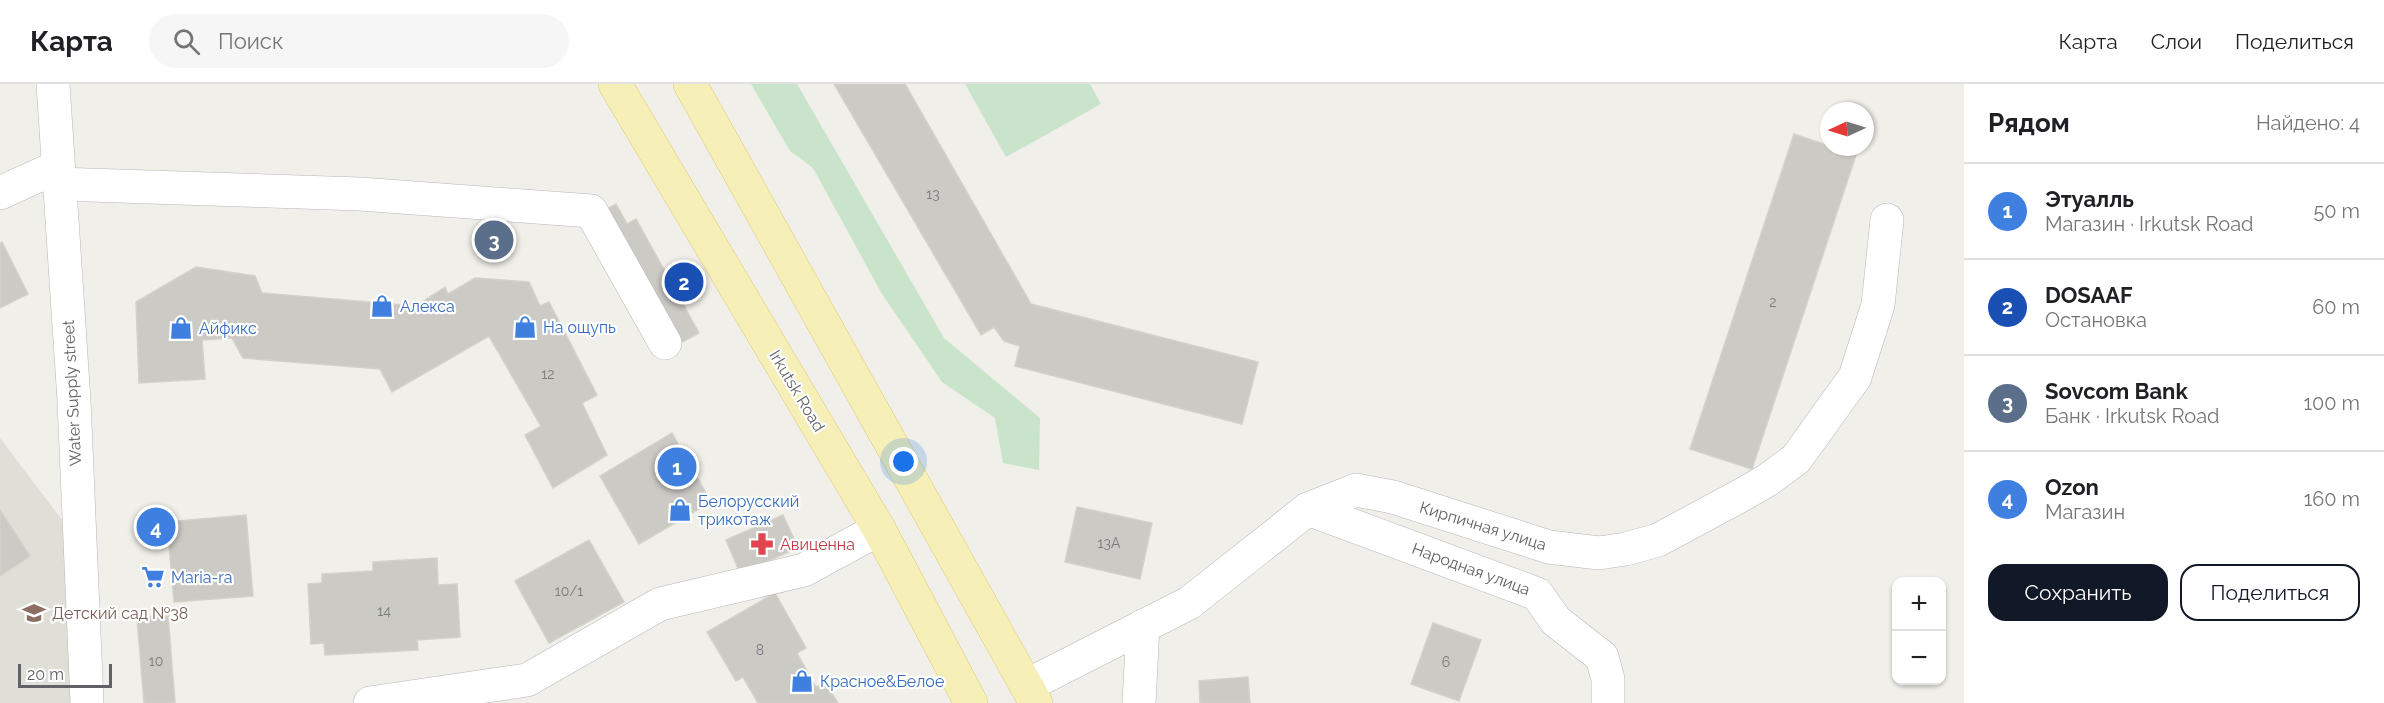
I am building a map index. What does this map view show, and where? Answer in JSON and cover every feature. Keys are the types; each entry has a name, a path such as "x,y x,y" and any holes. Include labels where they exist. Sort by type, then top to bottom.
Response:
{"main road":[{"name":"Irkutsk Road","path":"615,84 879,529 971,703"},
{"path":"688,85 1032,694"}],"street":[{"name":"Water Supply street","path":"52,84 74,401 87,703"},
{"path":"0,193 57,175 591,211 665,343"},
{"name":"Кирпичная улица","path":"1032,694 1143,626 1189,603 1308,510 1356,490 1393,497 1549,547 1599,553 1626,549 1658,540 1766,481 1796,459 1855,377 1878,305 1887,220"},
{"name":"Народная улица","path":"1308,510 1537,594 1556,621 1602,657 1608,679 1608,703"},
{"path":"370,703 527,680 660,604 804,570 879,529"},
{"path":"1139,703 1143,626"}],"shaded area":[{"name":"Детский сад №38","path":"0,438 65,524 72,703 0,703"}],"green space":[{"path":"751,84 797,84 944,338 1040,418 1039,470 1003,463 995,418 942,382 882,294 813,168 790,151"},
{"path":"965,84 1090,84 1101,104 1006,157"}],"building":[{"path":"834,84 905,84 1031,304 1258,362 1242,424 1015,366 1020,346 1004,341 994,327 981,335"},
{"path":"1794,134 1820,143 1820,156 1856,156 1752,469 1690,449"},
{"path":"616,204 627,224 636,219 699,333 679,344 605,210"},
{"path":"2,242 28,294 0,308 0,243"},
{"path":"196,267 255,276 262,293 416,306 445,287 448,294 475,278 529,282 540,306 549,302 597,395 582,403 607,455 553,488 525,435 541,426 489,336 392,392 380,369 243,358 232,338 202,340 205,379 139,383 136,302"},
{"path":"672,433 711,502 639,544 600,476"},
{"path":"1077,507 1152,523 1140,579 1065,562"},
{"path":"0,510 30,556 0,576"},
{"path":"246,515 253,596 174,602 167,522"},
{"name":"Авиценна","path":"783,515 798,548 740,573 726,540"},
{"path":"589,540 624,602 549,643 515,581"},
{"path":"437,558 438,585 457,584 460,637 417,640 418,650 325,655 324,643 311,644 308,584 322,583 322,574 373,571 373,562"},
{"path":"775,593 806,648 797,653 816,687 825,682 838,703 758,703 743,677 736,681 707,632"},
{"path":"168,615 175,703 144,703 137,618"},
{"path":"1433,623 1481,640 1459,701 1411,684"},
{"path":"1248,677 1250,703 1200,703 1199,681"}],"place":[{"name":"Sovcom Bank","path":"494,240"},
{"name":"DOSAAF","path":"684,282"},
{"name":"Алекса","path":"382,306"},
{"name":"На ощупь","path":"525,327"},
{"name":"Айфикс","path":"181,328"},
{"name":"Этуалль","path":"677,467"},
{"name":"Белорусский трикотаж","path":"680,510"},
{"name":"Ozon","path":"156,527"},
{"name":"Авиценна","path":"762,544"},
{"name":"Maria-ra","path":"153,577"},
{"name":"Детский сад №38","path":"34,613"},
{"name":"Красное&Белое","path":"802,681"}]}
